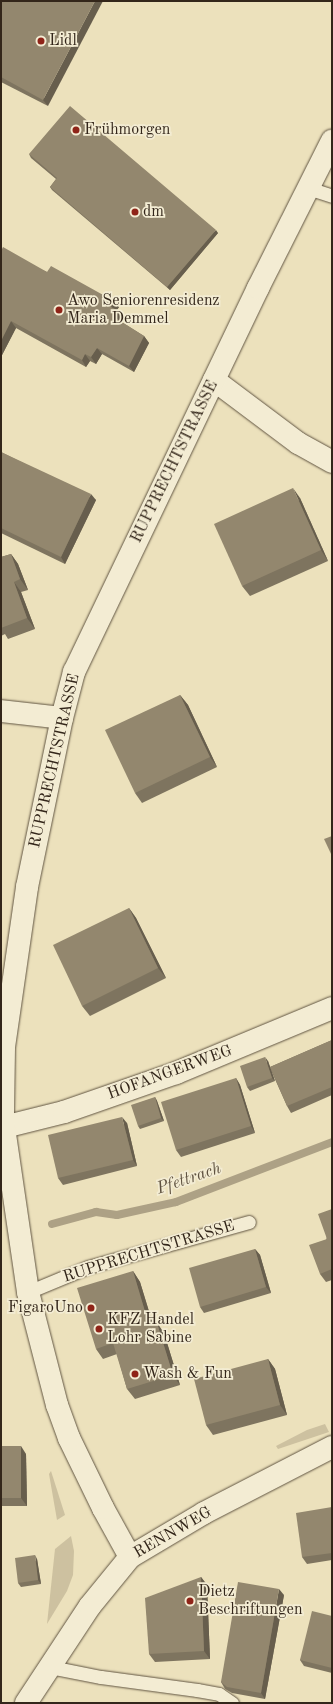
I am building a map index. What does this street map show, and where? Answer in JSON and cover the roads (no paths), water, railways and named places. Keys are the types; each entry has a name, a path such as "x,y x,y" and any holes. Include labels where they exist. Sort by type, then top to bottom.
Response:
{"main road":[{"name":"RUPPRECHTSTRASSE","path":"130,1556 103,1508 70,1438 57,1405 28,1292 4,1127 4,1047 27,887 62,718 74,672 214,380 332,141"},
{"path":"214,380 298,442 332,462"},
{"path":"1,711 62,718"},
{"name":"HOFANGERWEG","path":"4,1127 64,1112 176,1073 332,1008"},
{"name":"RENNWEG","path":"26,1703 90,1606 130,1556 204,1513 332,1448"}],"lane":[{"path":"308,188 332,196"},
{"name":"RUPPRECHTSTRASSE","path":"28,1292 88,1267 249,1222"},
{"path":"50,1667 101,1677 219,1694 232,1703"}],"waterway":[{"name":"Pfettrach","path":"52,1224 96,1212 117,1215 176,1202 332,1142"}],"place":[{"name":"Lidl","path":"41,41"},
{"name":"Frühmorgen","path":"76,130"},
{"name":"dm","path":"135,212"},
{"name":"Awo Seniorenresidenz Maria Demmel","path":"59,310"},
{"name":"FigaroUno","path":"91,1308"},
{"name":"KFZ Handel Lohr Sabine","path":"99,1329"},
{"name":"Wash & Fun","path":"135,1374"},
{"name":"Dietz Beschriftungen","path":"190,1601"}]}
